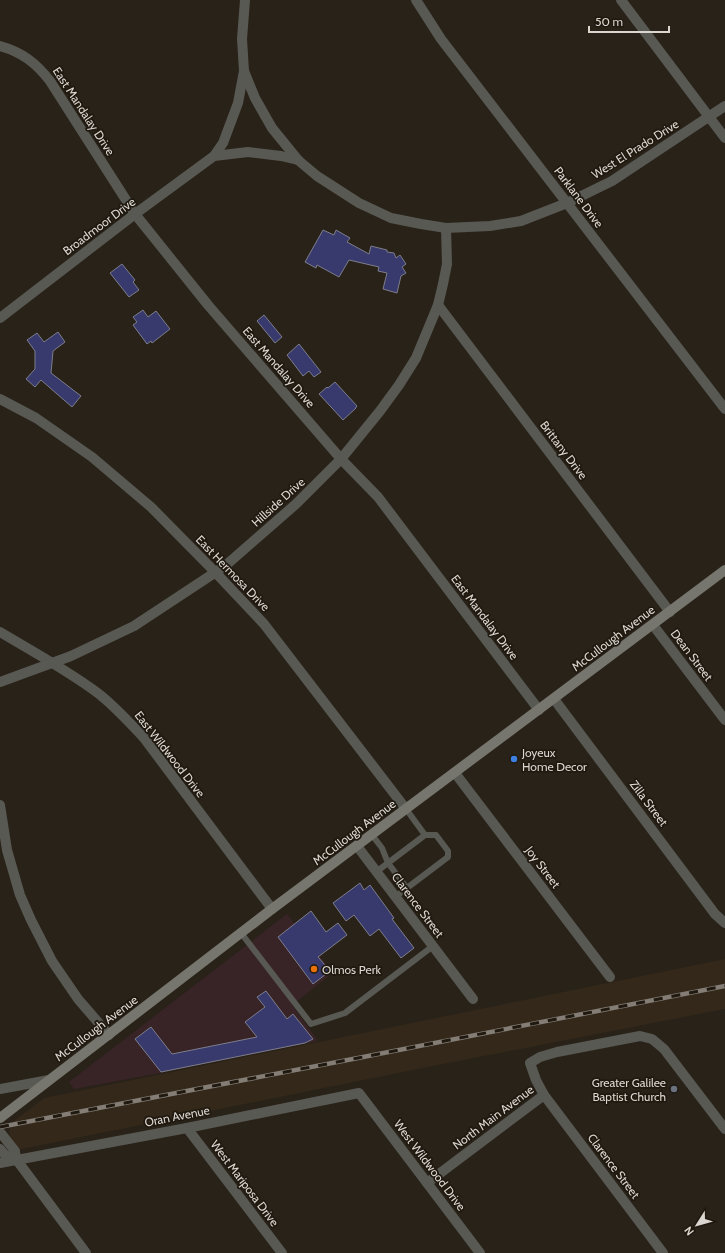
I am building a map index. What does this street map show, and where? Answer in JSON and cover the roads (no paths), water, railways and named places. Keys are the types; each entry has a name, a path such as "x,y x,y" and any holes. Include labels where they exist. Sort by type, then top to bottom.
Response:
{"main road":[{"name":"McCullough Avenue","path":"0,1118 272,909 725,570"}],"street":[{"path":"244,70 242,39 245,0"},
{"name":"Parklane Drive","path":"416,0 441,39 725,408"},
{"path":"621,0 725,138"},
{"name":"East Mandalay Drive","path":"0,46 13,50 29,58 50,81 135,214 208,305 341,459 378,497 539,710"},
{"name":"Broadmoor Drive","path":"0,318 135,214 214,156 223,143 233,118 238,103 244,70"},
{"name":"West El Prado Drive","path":"244,70 248,84 262,112 298,160 317,176 365,206 391,218 446,228 490,226 521,221 567,203 612,181 725,106"},
{"name":"Broadmoor Drive","path":"214,156 248,152 281,156 298,160"},
{"name":"Hillside Drive","path":"0,682 53,663 134,626 225,566 296,504 341,459 380,411 416,358 438,305 443,284 446,264 446,228"},
{"name":"Brittany Drive","path":"438,305 670,612"},
{"name":"East Hermosa Drive","path":"0,399 36,418 92,457 151,507 264,624 406,809"},
{"name":"Dean Street","path":"653,625 725,720"},
{"name":"East Wildwood Drive","path":"0,632 53,663 96,691 121,713 144,738 272,909"},
{"name":"Zilla Street","path":"554,699 715,914 725,923"},
{"name":"Joy Street","path":"455,773 610,977"},
{"path":"0,806 7,850 20,895 31,920 52,961 78,999 109,1035"},
{"name":"Clarence Street","path":"357,846 473,999"},
{"name":"North Main Avenue","path":"427,1182 544,1095 536,1080 530,1063 540,1057 558,1052 640,1036 652,1039 664,1049 725,1129"},
{"path":"0,1089 49,1080"},
{"name":"Oran Avenue","path":"0,1163 187,1128 358,1093"},
{"name":"West Wildwood Drive","path":"358,1093 480,1253"},
{"name":"Clarence Street","path":"544,1095 663,1253"},
{"name":"West Mariposa Drive","path":"187,1128 282,1253"},
{"path":"0,1132 14,1151 16,1159 86,1253"},
{"path":"0,1149 5,1155 16,1159"}],"lane":[{"path":"406,809 425,834"},
{"path":"376,872 425,834 436,835 448,851 448,857 395,898"},
{"path":"372,835 382,848 388,863 407,888"},
{"path":"241,933 310,1024 345,1012 432,946"}],"railway":[{"path":"0,1127 725,986"}],"place":[{"name":"Joyeux Home Decor","path":"514,759"},
{"name":"Olmos Perk","path":"314,969"},
{"name":"Greater Galilee Baptist Church","path":"674,1089"}]}
